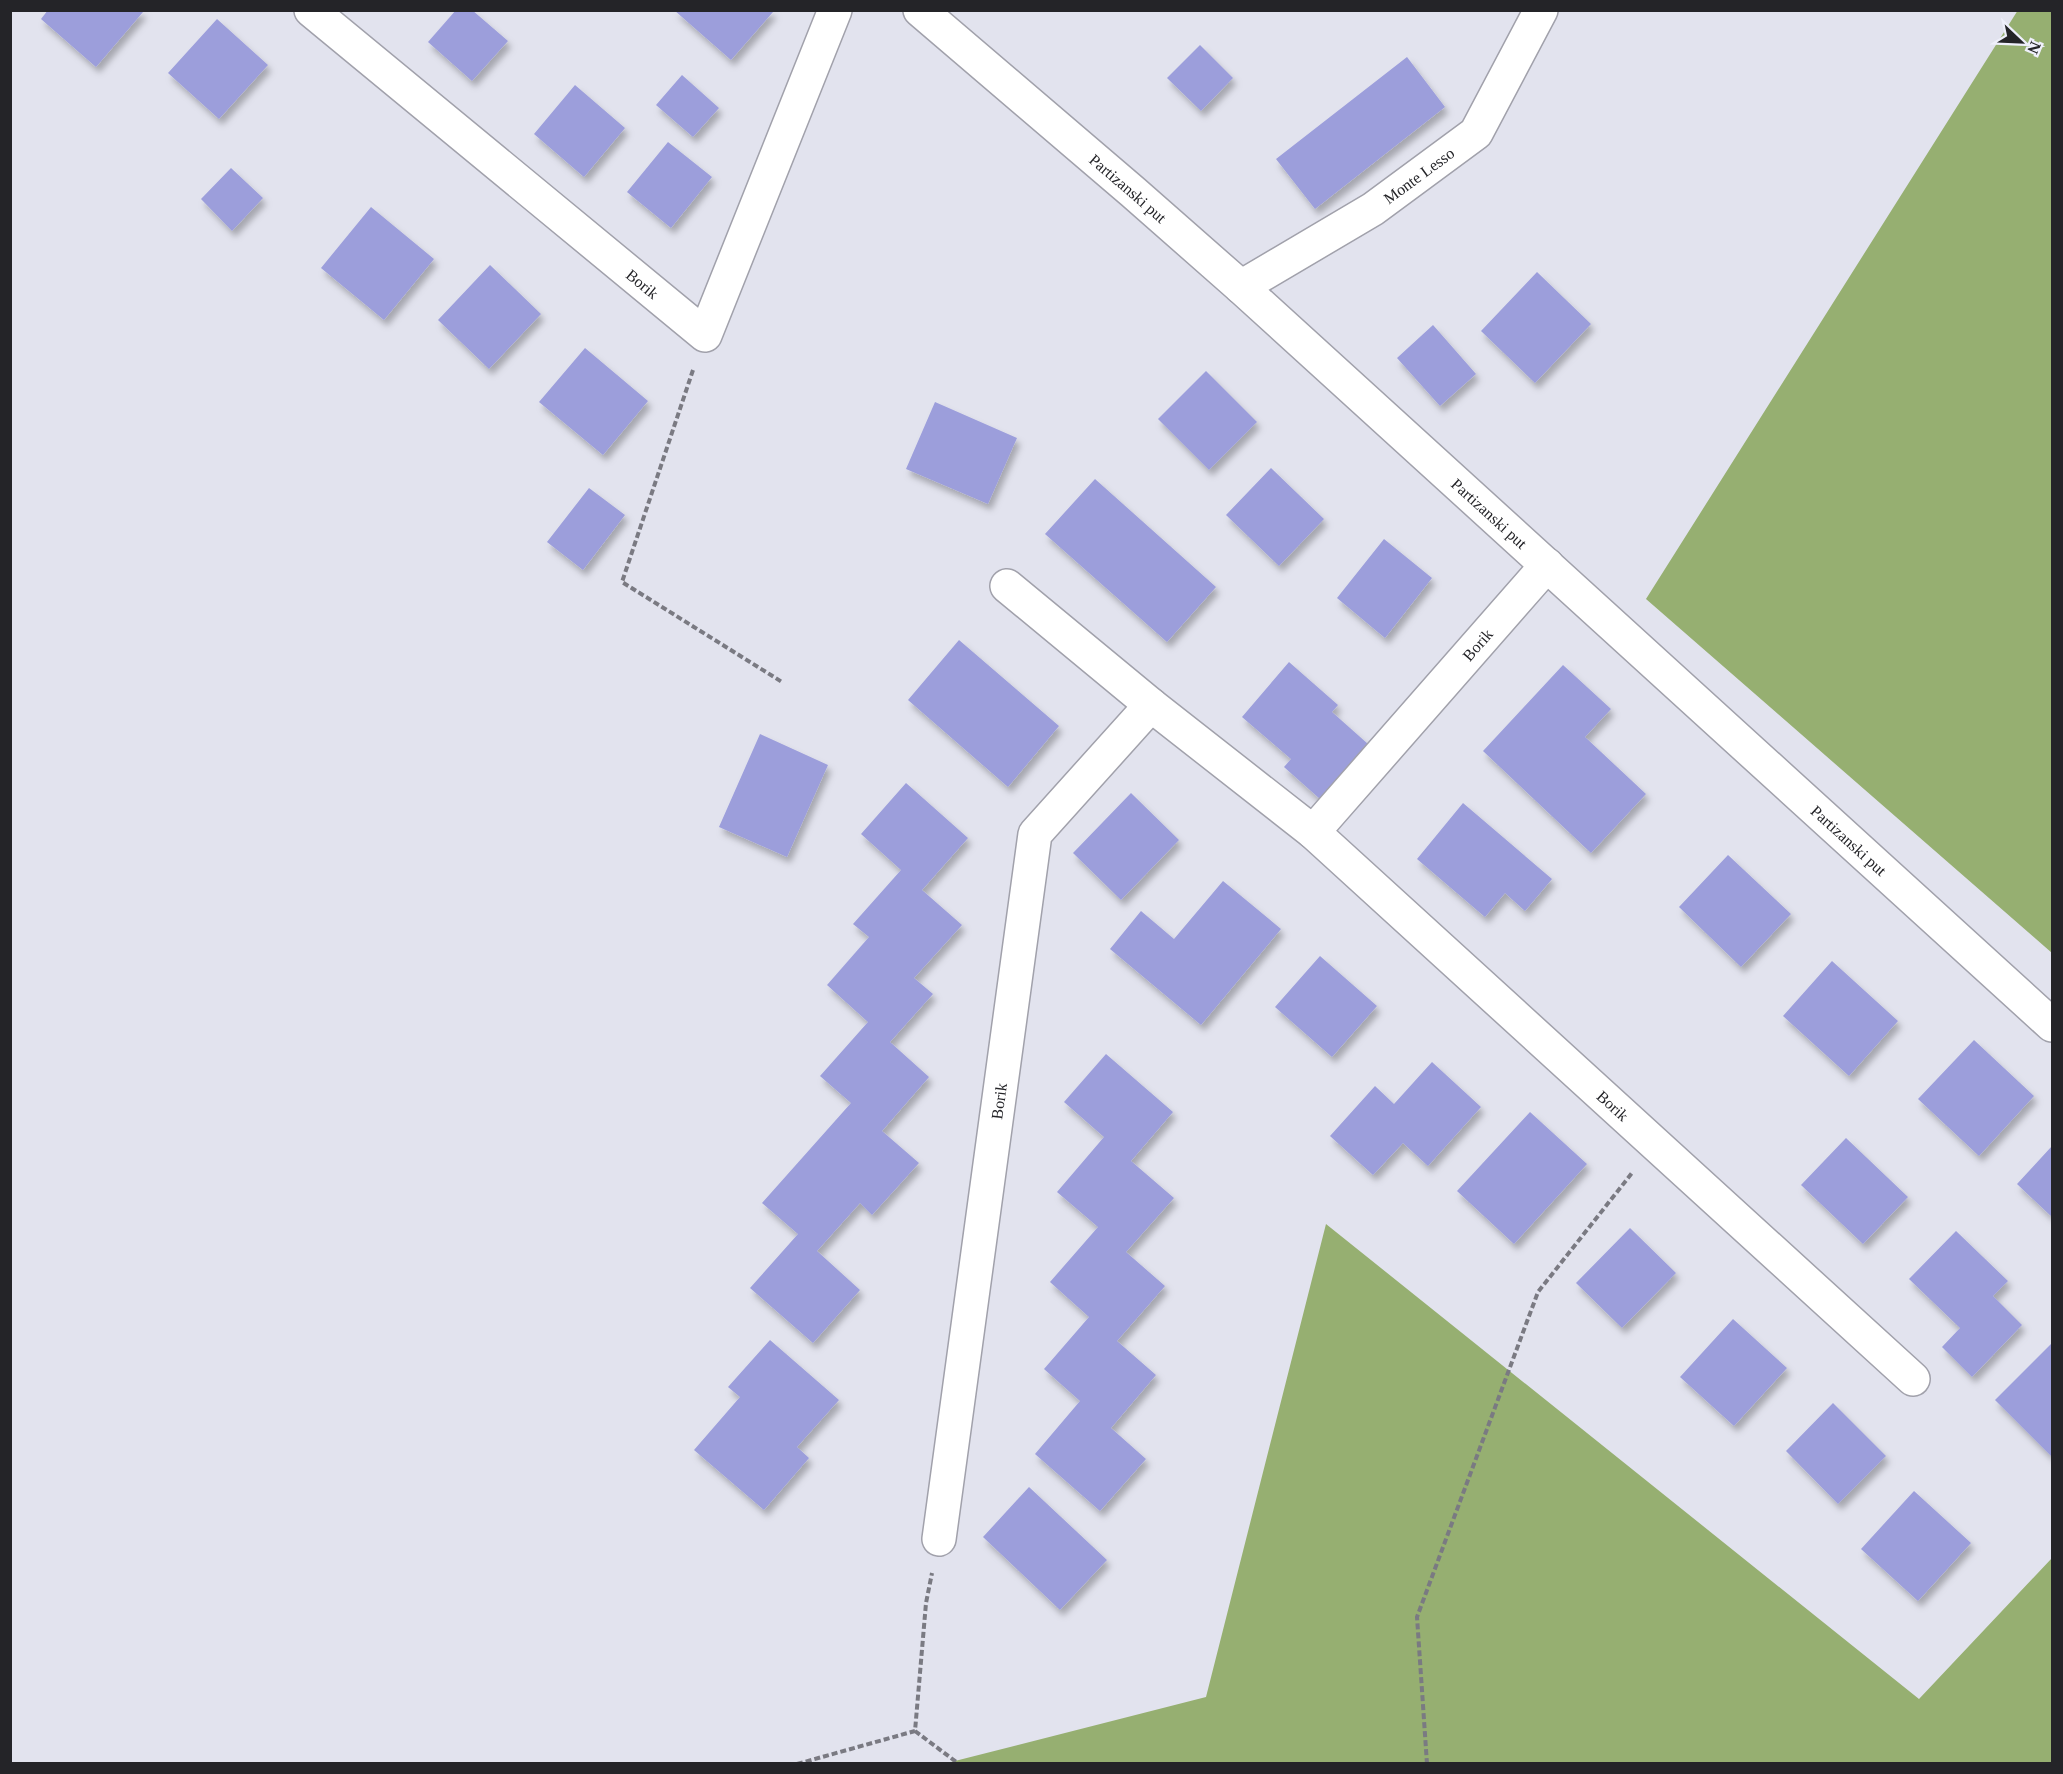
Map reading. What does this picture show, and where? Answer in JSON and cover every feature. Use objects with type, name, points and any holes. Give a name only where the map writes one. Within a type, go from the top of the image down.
[{"type":"street","name":"Borik","points":[[311,10],[705,335]]},
{"type":"street","points":[[705,335],[836,10]]},
{"type":"street","name":"Partizanski put","points":[[920,10],[1241,287],[2052,1025]]},
{"type":"street","name":"Monte Lesso","points":[[1241,287],[1372,209],[1476,133],[1541,10]]},
{"type":"street","name":"Borik","points":[[1313,832],[1546,565]]},
{"type":"street","name":"Borik","points":[[1007,586],[1151,705],[1313,832],[1913,1379]]},
{"type":"street","name":"Borik","points":[[939,1539],[1035,834],[1151,705]]},
{"type":"path","points":[[705,335],[622,582],[782,682]]},
{"type":"path","points":[[1427,1764],[1417,1617],[1425,1595],[1538,1292],[1654,1144]]},
{"type":"path","points":[[915,1731],[926,1603],[939,1539]]},
{"type":"path","points":[[797,1764],[915,1731]]},
{"type":"path","points":[[915,1731],[960,1764]]},
{"type":"green space","points":[[2018,10],[2052,11],[2052,953],[1646,599]]},
{"type":"green space","points":[[1326,1224],[1919,1699],[2052,1558],[2052,1763],[947,1763],[1206,1697]]},
{"type":"building","points":[[48,10],[141,10],[143,12],[96,67],[41,19]]},
{"type":"building","points":[[456,10],[472,10],[508,41],[472,81],[428,42]]},
{"type":"building","points":[[674,10],[771,10],[773,12],[731,60]]},
{"type":"building","points":[[217,19],[268,65],[219,119],[168,73]]},
{"type":"building","points":[[1200,45],[1233,78],[1201,111],[1167,78]]},
{"type":"building","points":[[1407,57],[1445,107],[1315,209],[1276,159]]},
{"type":"building","points":[[682,75],[719,108],[693,137],[656,105]]},
{"type":"building","points":[[575,85],[625,128],[584,177],[534,134]]},
{"type":"building","points":[[668,142],[712,177],[671,228],[627,192]]},
{"type":"building","points":[[231,168],[263,198],[232,231],[201,199]]},
{"type":"building","points":[[371,207],[434,259],[384,320],[321,268]]},
{"type":"building","points":[[490,265],[541,314],[489,369],[438,320]]},
{"type":"building","points":[[1537,272],[1591,324],[1535,383],[1481,331]]},
{"type":"building","points":[[1433,325],[1476,374],[1440,406],[1397,358]]},
{"type":"building","points":[[585,348],[648,401],[603,455],[539,402]]},
{"type":"building","points":[[1206,371],[1257,422],[1209,470],[1158,419]]},
{"type":"building","points":[[935,402],[1017,438],[988,504],[906,469]]},
{"type":"building","points":[[1271,468],[1324,519],[1279,566],[1226,515]]},
{"type":"building","points":[[1095,479],[1216,587],[1167,642],[1045,534]]},
{"type":"building","points":[[589,488],[625,515],[583,570],[547,542]]},
{"type":"building","points":[[1384,539],[1432,578],[1385,638],[1337,598]]},
{"type":"building","points":[[959,640],[1059,726],[1008,787],[908,700]]},
{"type":"building","points":[[1289,662],[1338,705],[1332,712],[1368,744],[1320,799],[1284,767],[1291,759],[1242,717]]},
{"type":"building","points":[[1563,665],[1611,709],[1585,737],[1646,794],[1591,853],[1483,751]]},
{"type":"building","points":[[760,734],[828,765],[787,857],[719,827]]},
{"type":"building","points":[[906,783],[968,838],[922,890],[962,925],[914,978],[933,994],[890,1042],[929,1077],[882,1131],[919,1163],[872,1215],[860,1203],[817,1251],[860,1290],[813,1343],[750,1288],[798,1234],[762,1203],[851,1103],[820,1076],[868,1022],[827,985],[869,937],[853,924],[901,870],[861,834]]},
{"type":"building","points":[[1131,793],[1179,840],[1121,900],[1073,853]]},
{"type":"building","points":[[1463,803],[1552,879],[1525,911],[1505,893],[1485,917],[1417,859]]},
{"type":"building","points":[[1728,855],[1791,914],[1741,967],[1679,907]]},
{"type":"building","points":[[1223,881],[1281,929],[1201,1025],[1110,949],[1141,911],[1174,939]]},
{"type":"building","points":[[1320,956],[1377,1006],[1332,1057],[1275,1007]]},
{"type":"building","points":[[1832,961],[1898,1021],[1849,1076],[1783,1016]]},
{"type":"building","points":[[1974,1040],[2034,1096],[1979,1156],[1918,1099]]},
{"type":"building","points":[[1106,1054],[1173,1112],[1131,1161],[1174,1198],[1126,1252],[1165,1286],[1117,1341],[1156,1375],[1111,1428],[1146,1459],[1100,1511],[1035,1454],[1080,1401],[1044,1369],[1089,1317],[1050,1282],[1098,1227],[1057,1192],[1104,1137],[1064,1102]]},
{"type":"building","points":[[1432,1062],[1481,1107],[1428,1166],[1403,1143],[1373,1175],[1330,1136],[1375,1086],[1394,1104]]},
{"type":"building","points":[[1530,1112],[1587,1164],[1514,1244],[1457,1191]]},
{"type":"building","points":[[1846,1138],[1908,1197],[1863,1244],[1801,1185]]},
{"type":"building","points":[[2052,1146],[2052,1217],[2017,1184]]},
{"type":"building","points":[[1630,1228],[1676,1273],[1622,1328],[1576,1283]]},
{"type":"building","points":[[1956,1231],[2008,1281],[1993,1296],[2022,1325],[1972,1377],[1942,1347],[1960,1328],[1909,1279]]},
{"type":"building","points":[[1733,1319],[1787,1368],[1734,1426],[1680,1377]]},
{"type":"building","points":[[770,1340],[839,1400],[797,1447],[809,1458],[764,1510],[694,1450],[740,1397],[728,1387]]},
{"type":"building","points":[[2052,1343],[2052,1457],[1995,1400]]},
{"type":"building","points":[[1833,1403],[1886,1456],[1838,1504],[1786,1451]]},
{"type":"building","points":[[1029,1487],[1107,1560],[1060,1610],[983,1537]]},
{"type":"building","points":[[1914,1491],[1971,1543],[1918,1601],[1861,1549]]}]
